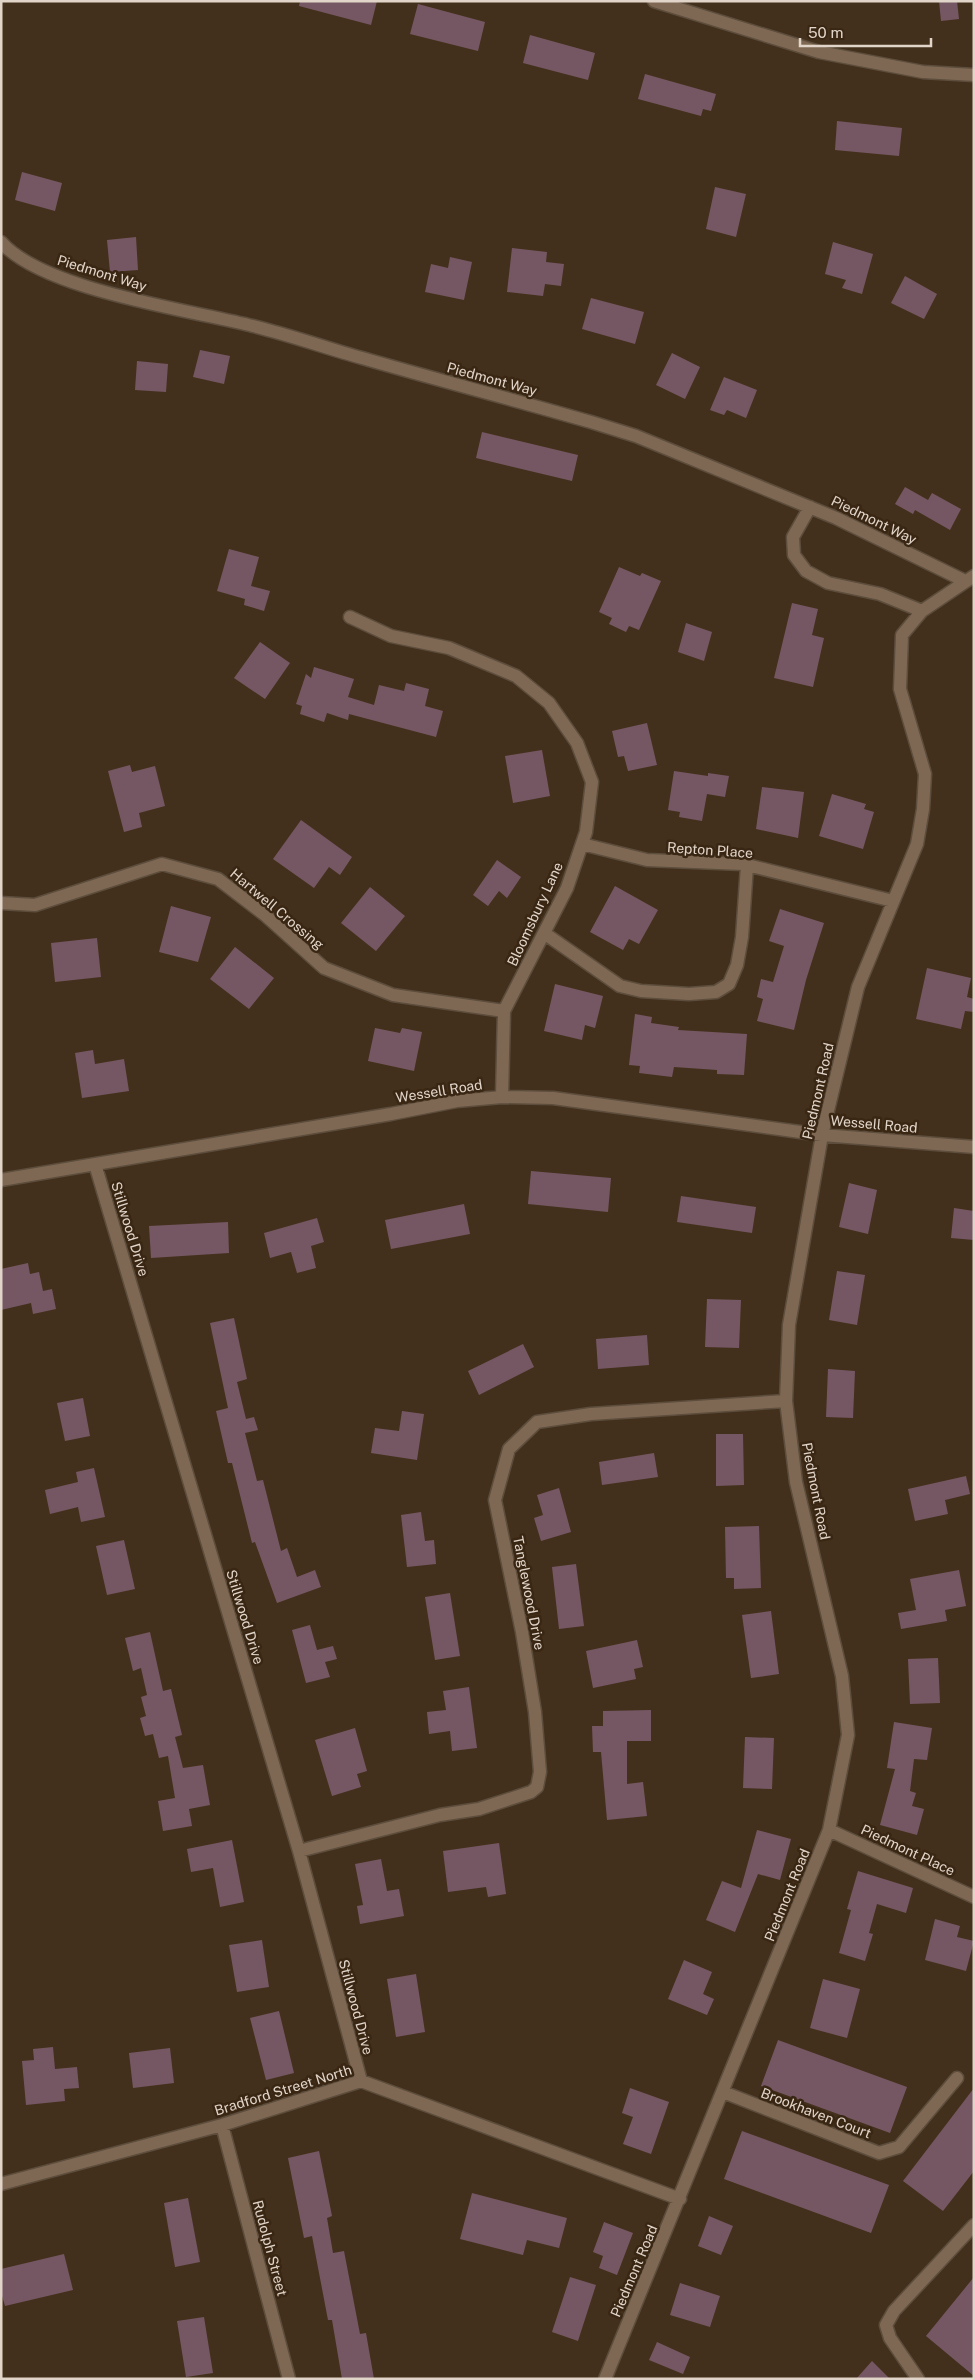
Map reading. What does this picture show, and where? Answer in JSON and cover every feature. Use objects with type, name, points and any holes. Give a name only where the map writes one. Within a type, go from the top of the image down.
[{"type":"street","points":[[654,1],[819,52],[924,72],[974,75]]},
{"type":"street","name":"Piedmont Way","points":[[1,242],[7,248],[42,270],[88,287],[148,303],[254,326],[636,436],[836,518],[969,578]]},
{"type":"street","points":[[810,507],[792,537],[794,555],[806,570],[828,583],[880,594],[922,611]]},
{"type":"street","name":"Piedmont Road","points":[[605,2379],[830,1830],[848,1735],[842,1676],[796,1482],[786,1401],[789,1325],[822,1135],[858,987],[917,844],[923,809],[925,774],[900,689],[902,636],[922,611],[969,578]]},
{"type":"street","name":"Bloomsbury Lane","points":[[350,617],[391,636],[449,648],[516,676],[549,703],[577,743],[592,782],[586,832],[568,888],[504,1011],[502,1097]]},
{"type":"street","name":"Repton Place","points":[[582,844],[647,860],[747,866],[894,901]]},
{"type":"street","name":"Hartwell Crossing","points":[[1,903],[34,905],[162,864],[218,879],[265,915],[324,968],[393,995],[504,1011]]},
{"type":"street","points":[[544,933],[620,986],[641,991],[690,994],[716,992],[729,984],[737,965],[742,937],[747,866]]},
{"type":"street","name":"Wessell Road","points":[[1,1180],[391,1114],[457,1101],[502,1097],[553,1098],[822,1135],[974,1147]]},
{"type":"street","name":"Stillwood Drive","points":[[95,1164],[299,1851],[361,2081]]},
{"type":"street","name":"Tanglewood Drive","points":[[299,1851],[440,1815],[479,1809],[530,1792],[537,1787],[540,1772],[535,1712],[522,1632],[495,1500],[508,1448],[537,1422],[591,1414],[786,1401]]},
{"type":"street","name":"Piedmont Place","points":[[830,1830],[974,1897]]},
{"type":"street","name":"Brookhaven Court","points":[[722,2092],[879,2153],[899,2147],[957,2078]]},
{"type":"street","name":"Bradford Street North","points":[[1,2184],[222,2125],[361,2081],[680,2199]]},
{"type":"street","name":"Rudolph Street","points":[[222,2125],[289,2379]]},
{"type":"street","points":[[918,2379],[890,2338],[886,2325],[894,2311],[974,2225]]},
{"type":"building","points":[[300,1],[377,1],[371,25],[299,6]]},
{"type":"building","points":[[939,1],[957,1],[959,19],[941,21]]},
{"type":"building","points":[[418,4],[485,22],[478,51],[410,34]]},
{"type":"building","points":[[530,35],[595,53],[588,80],[523,63]]},
{"type":"building","points":[[645,74],[716,94],[711,111],[703,109],[701,116],[638,99]]},
{"type":"building","points":[[837,121],[902,128],[899,156],[835,150]]},
{"type":"building","points":[[22,172],[62,183],[55,211],[15,200]]},
{"type":"building","points":[[715,187],[746,194],[736,237],[706,229]]},
{"type":"building","points":[[136,237],[138,270],[110,272],[107,240]]},
{"type":"building","points":[[833,242],[873,254],[862,294],[842,288],[846,280],[825,274]]},
{"type":"building","points":[[512,248],[547,252],[546,262],[564,264],[561,286],[545,284],[543,296],[507,292]]},
{"type":"building","points":[[450,257],[472,262],[464,300],[425,292],[431,264],[448,268]]},
{"type":"building","points":[[905,276],[937,294],[924,319],[891,303]]},
{"type":"building","points":[[591,298],[644,312],[635,344],[582,329]]},
{"type":"building","points":[[200,350],[230,356],[224,384],[193,377]]},
{"type":"building","points":[[672,353],[700,367],[685,399],[656,385]]},
{"type":"building","points":[[137,361],[168,364],[166,392],[135,390]]},
{"type":"building","points":[[724,377],[757,390],[746,418],[727,410],[724,415],[710,410]]},
{"type":"building","points":[[482,432],[578,455],[572,481],[476,458]]},
{"type":"building","points":[[905,487],[928,500],[932,493],[961,509],[950,530],[915,510],[913,514],[895,504]]},
{"type":"building","points":[[229,549],[259,557],[251,586],[270,591],[264,611],[244,605],[245,599],[217,591]]},
{"type":"building","points":[[619,567],[640,576],[642,573],[661,581],[639,630],[629,626],[626,632],[609,624],[612,618],[599,612]]},
{"type":"building","points":[[792,603],[818,609],[812,635],[824,638],[813,687],[774,678]]},
{"type":"building","points":[[686,623],[712,632],[704,661],[678,652]]},
{"type":"building","points":[[260,642],[290,663],[265,699],[234,678]]},
{"type":"building","points":[[314,667],[354,679],[348,697],[374,705],[379,685],[404,691],[406,683],[429,689],[425,706],[443,711],[436,737],[349,714],[348,720],[327,713],[324,722],[300,714],[302,706],[296,704],[306,674],[311,678]]},
{"type":"building","points":[[647,723],[657,765],[628,771],[624,756],[618,757],[612,731]]},
{"type":"building","points":[[542,750],[550,796],[513,803],[505,756]]},
{"type":"building","points":[[130,765],[132,772],[155,766],[165,806],[139,813],[142,827],[124,832],[108,771]]},
{"type":"building","points":[[674,771],[708,776],[708,773],[729,776],[725,797],[707,794],[702,821],[679,817],[680,812],[668,810]]},
{"type":"building","points":[[762,787],[804,792],[798,838],[756,829]]},
{"type":"building","points":[[832,794],[866,804],[864,809],[874,812],[863,849],[819,836]]},
{"type":"building","points":[[301,820],[352,857],[340,875],[329,867],[314,888],[273,859]]},
{"type":"building","points":[[497,860],[521,877],[507,898],[499,891],[488,906],[473,895]]},
{"type":"building","points":[[615,886],[658,910],[639,944],[629,939],[623,950],[590,932]]},
{"type":"building","points":[[370,887],[405,916],[376,951],[341,923]]},
{"type":"building","points":[[171,906],[211,917],[198,962],[159,952]]},
{"type":"building","points":[[780,909],[824,923],[806,980],[794,1030],[757,1021],[763,999],[757,997],[761,979],[773,982],[784,946],[769,941]]},
{"type":"building","points":[[97,938],[101,977],[55,982],[51,943]]},
{"type":"building","points":[[235,947],[274,978],[249,1009],[210,979]]},
{"type":"building","points":[[927,968],[971,978],[967,997],[974,999],[974,1012],[965,1011],[961,1029],[916,1019]]},
{"type":"building","points":[[555,984],[603,996],[595,1028],[585,1025],[582,1040],[544,1031]]},
{"type":"building","points":[[635,1014],[652,1017],[651,1023],[679,1027],[678,1030],[747,1034],[744,1075],[717,1074],[717,1070],[674,1067],[672,1077],[639,1073],[640,1066],[629,1065]]},
{"type":"building","points":[[375,1028],[400,1033],[402,1028],[422,1032],[414,1071],[368,1061]]},
{"type":"building","points":[[93,1050],[95,1064],[124,1059],[129,1091],[82,1098],[75,1053]]},
{"type":"building","points":[[531,1171],[611,1178],[608,1212],[528,1204]]},
{"type":"building","points":[[849,1183],[877,1190],[868,1234],[839,1227]]},
{"type":"building","points":[[681,1196],[756,1207],[752,1233],[677,1222]]},
{"type":"building","points":[[464,1204],[470,1234],[391,1249],[385,1220]]},
{"type":"building","points":[[954,1208],[974,1211],[974,1240],[951,1238]]},
{"type":"building","points":[[317,1218],[324,1242],[311,1246],[316,1268],[297,1273],[291,1252],[270,1258],[264,1233]]},
{"type":"building","points":[[228,1222],[229,1253],[151,1258],[149,1226]]},
{"type":"building","points":[[28,1263],[30,1274],[39,1272],[43,1291],[52,1289],[56,1309],[33,1314],[31,1303],[1,1310],[1,1269]]},
{"type":"building","points":[[837,1271],[865,1275],[857,1325],[829,1320]]},
{"type":"building","points":[[707,1299],[741,1300],[739,1348],[705,1347]]},
{"type":"building","points":[[234,1318],[247,1379],[237,1382],[246,1419],[254,1417],[258,1430],[245,1433],[257,1481],[263,1480],[281,1551],[287,1548],[297,1577],[315,1570],[321,1587],[277,1603],[255,1542],[252,1543],[232,1463],[228,1463],[216,1411],[228,1408],[210,1323]]},
{"type":"building","points":[[647,1335],[649,1365],[598,1369],[596,1339]]},
{"type":"building","points":[[523,1344],[534,1367],[479,1395],[468,1371]]},
{"type":"building","points":[[828,1369],[855,1371],[853,1418],[826,1417]]},
{"type":"building","points":[[83,1398],[90,1436],[65,1441],[57,1403]]},
{"type":"building","points":[[402,1411],[424,1414],[417,1460],[371,1453],[375,1428],[399,1431]]},
{"type":"building","points":[[716,1434],[743,1434],[744,1485],[716,1486]]},
{"type":"building","points":[[654,1453],[658,1477],[602,1485],[599,1462]]},
{"type":"building","points":[[94,1468],[105,1517],[81,1522],[78,1507],[50,1514],[45,1490],[78,1482],[76,1472]]},
{"type":"building","points":[[966,1476],[970,1494],[945,1500],[948,1514],[915,1521],[908,1489]]},
{"type":"building","points":[[559,1488],[571,1532],[541,1541],[534,1518],[543,1515],[537,1495]]},
{"type":"building","points":[[421,1512],[425,1541],[434,1540],[436,1564],[407,1567],[401,1515]]},
{"type":"building","points":[[759,1526],[761,1588],[734,1589],[734,1578],[726,1578],[725,1527]]},
{"type":"building","points":[[124,1540],[135,1589],[107,1595],[96,1546]]},
{"type":"building","points":[[576,1564],[584,1626],[559,1629],[552,1567]]},
{"type":"building","points":[[959,1570],[966,1606],[945,1610],[947,1621],[901,1629],[898,1613],[916,1610],[910,1579]]},
{"type":"building","points":[[450,1593],[460,1656],[435,1660],[425,1597]]},
{"type":"building","points":[[771,1611],[779,1674],[751,1678],[742,1615]]},
{"type":"building","points":[[310,1625],[317,1650],[333,1646],[337,1659],[325,1662],[330,1677],[306,1683],[292,1630]]},
{"type":"building","points":[[150,1632],[163,1691],[171,1689],[182,1735],[175,1737],[183,1768],[203,1765],[210,1805],[189,1809],[192,1826],[163,1831],[158,1801],[175,1798],[168,1756],[159,1758],[153,1734],[145,1736],[140,1718],[146,1716],[141,1697],[147,1695],[141,1668],[133,1671],[125,1638]]},
{"type":"building","points":[[637,1640],[643,1667],[634,1669],[636,1679],[593,1688],[586,1651]]},
{"type":"building","points":[[938,1658],[940,1703],[910,1704],[908,1659]]},
{"type":"building","points":[[469,1687],[477,1748],[452,1751],[450,1731],[429,1734],[427,1712],[446,1710],[443,1691]]},
{"type":"building","points":[[651,1710],[651,1741],[627,1741],[627,1784],[643,1782],[647,1816],[607,1820],[601,1752],[593,1752],[592,1726],[603,1726],[603,1711]]},
{"type":"building","points":[[894,1722],[932,1728],[927,1760],[914,1759],[910,1791],[916,1793],[912,1806],[924,1809],[917,1835],[880,1825],[895,1769],[887,1768]]},
{"type":"building","points":[[355,1728],[367,1771],[357,1774],[361,1787],[332,1796],[315,1740]]},
{"type":"building","points":[[745,1737],[774,1738],[772,1789],[743,1788]]},
{"type":"building","points":[[757,1830],[791,1839],[780,1880],[758,1874],[735,1932],[706,1920],[722,1881],[741,1888]]},
{"type":"building","points":[[232,1840],[244,1902],[220,1907],[213,1868],[191,1872],[187,1849]]},
{"type":"building","points":[[499,1843],[506,1894],[488,1897],[486,1887],[448,1892],[443,1851]]},
{"type":"building","points":[[381,1859],[387,1891],[399,1889],[404,1916],[360,1924],[357,1906],[363,1905],[355,1864]]},
{"type":"building","points":[[858,1871],[913,1888],[906,1913],[877,1904],[869,1933],[873,1934],[865,1961],[839,1953],[851,1910],[847,1909]]},
{"type":"building","points":[[935,1919],[960,1926],[957,1937],[974,1941],[966,1971],[925,1960]]},
{"type":"building","points":[[262,1940],[269,1987],[237,1992],[229,1945]]},
{"type":"building","points":[[684,1960],[712,1972],[703,1994],[714,1999],[707,2015],[668,1999]]},
{"type":"building","points":[[416,1974],[425,2032],[396,2037],[387,1979]]},
{"type":"building","points":[[823,1979],[860,1989],[847,2038],[810,2028]]},
{"type":"building","points":[[279,2011],[294,2073],[266,2080],[250,2018]]},
{"type":"building","points":[[778,2040],[907,2087],[890,2133],[761,2086]]},
{"type":"building","points":[[53,2047],[55,2069],[77,2067],[79,2088],[64,2089],[65,2101],[26,2105],[22,2061],[34,2060],[33,2049]]},
{"type":"building","points":[[170,2048],[174,2083],[133,2088],[129,2053]]},
{"type":"building","points":[[630,2088],[669,2102],[651,2154],[623,2144],[633,2117],[622,2113]]},
{"type":"building","points":[[974,2088],[974,2171],[943,2211],[903,2181]]},
{"type":"building","points":[[742,2131],[889,2185],[871,2233],[724,2179]]},
{"type":"building","points":[[319,2151],[332,2216],[327,2218],[333,2253],[344,2251],[360,2334],[366,2333],[374,2379],[342,2379],[332,2320],[328,2320],[312,2236],[304,2238],[288,2158]]},
{"type":"building","points":[[472,2193],[567,2218],[559,2248],[527,2240],[523,2255],[460,2239]]},
{"type":"building","points":[[188,2198],[200,2262],[175,2267],[164,2203]]},
{"type":"building","points":[[709,2216],[733,2226],[721,2255],[698,2246]]},
{"type":"building","points":[[604,2222],[633,2233],[617,2275],[599,2268],[603,2256],[593,2252]]},
{"type":"building","points":[[64,2254],[73,2290],[5,2306],[1,2292],[1,2269]]},
{"type":"building","points":[[570,2277],[596,2285],[578,2341],[552,2332]]},
{"type":"building","points":[[974,2277],[974,2376],[926,2336]]},
{"type":"building","points":[[680,2283],[720,2296],[710,2327],[670,2315]]},
{"type":"building","points":[[204,2317],[213,2373],[186,2377],[177,2321]]},
{"type":"building","points":[[657,2342],[690,2357],[683,2374],[649,2360]]},
{"type":"building","points":[[872,2361],[890,2379],[856,2379]]}]
